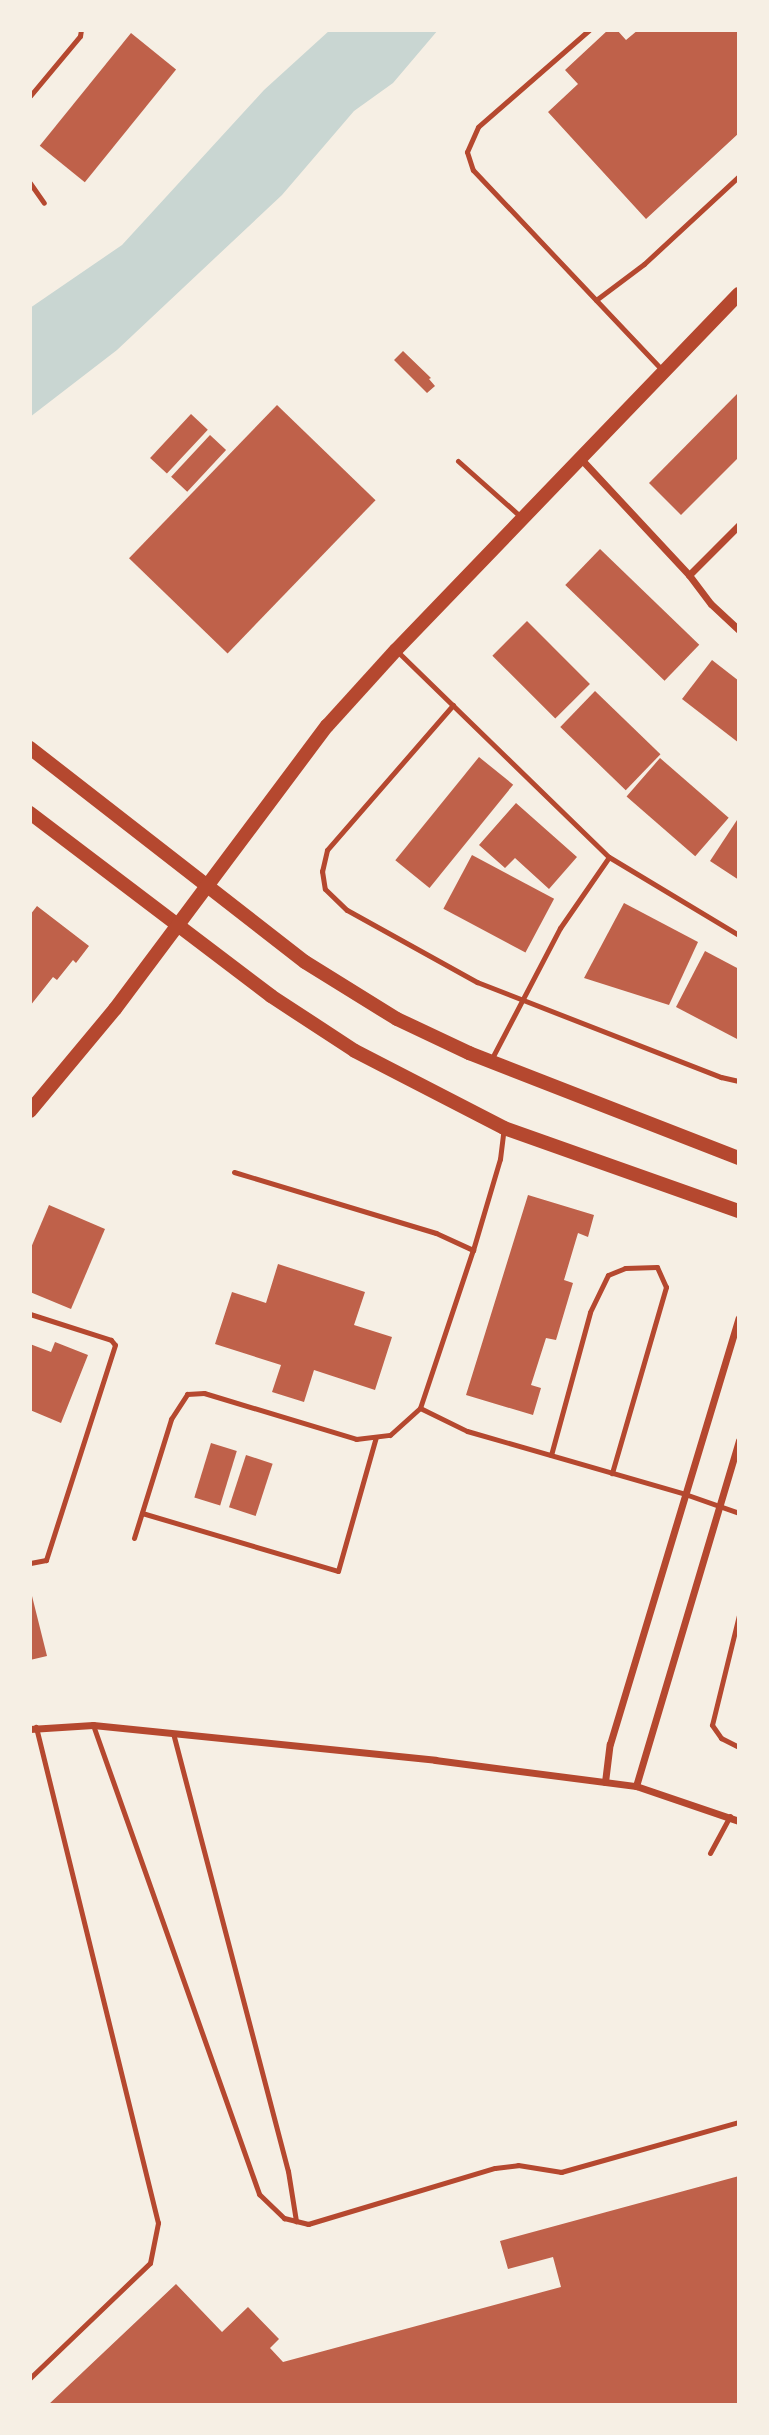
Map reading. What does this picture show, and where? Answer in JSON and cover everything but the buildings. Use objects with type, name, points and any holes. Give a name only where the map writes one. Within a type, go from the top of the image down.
[{"type":"main road","points":[[30,1111],[115,1009],[298,762],[396,650],[739,293]]},
{"type":"main road","points":[[30,748],[295,954],[348,990],[397,1018],[491,1061],[739,1158]]},
{"type":"main road","points":[[30,813],[177,927],[307,1022],[355,1051],[504,1128],[739,1211]]},
{"type":"street","points":[[580,458],[689,575],[711,604],[739,630]]},
{"type":"street","points":[[689,575],[739,524]]},
{"type":"street","points":[[605,1782],[610,1744],[739,1318]]},
{"type":"street","points":[[636,1786],[739,1440]]},
{"type":"street","points":[[33,1728],[93,1725],[435,1760],[636,1786],[739,1821]]},
{"type":"lane","points":[[30,96],[80,36],[81,30]]},
{"type":"lane","points":[[589,30],[478,127],[467,152],[473,170],[663,372]]},
{"type":"lane","points":[[596,300],[644,264],[739,176]]},
{"type":"lane","points":[[30,183],[44,202]]},
{"type":"lane","points":[[457,461],[523,518]]},
{"type":"lane","points":[[396,650],[609,857],[739,935]]},
{"type":"lane","points":[[453,705],[327,850],[322,871],[325,888],[347,910],[477,982],[739,1082]]},
{"type":"lane","points":[[491,1061],[560,928],[609,857]]},
{"type":"lane","points":[[134,1538],[171,1419],[187,1394],[204,1393],[356,1439],[390,1435],[420,1408],[473,1251],[500,1159],[504,1128]]},
{"type":"lane","points":[[234,1172],[436,1233],[473,1251]]},
{"type":"lane","points":[[551,1455],[590,1312],[608,1275],[625,1268],[657,1267],[666,1287],[612,1473]]},
{"type":"lane","points":[[30,1314],[111,1339],[115,1345],[46,1560],[30,1563]]},
{"type":"lane","points":[[420,1408],[467,1430],[685,1494],[739,1513]]},
{"type":"lane","points":[[142,1513],[338,1572],[376,1437]]},
{"type":"lane","points":[[739,1615],[712,1725],[721,1738],[739,1747]]},
{"type":"lane","points":[[93,1725],[259,2194],[284,2218],[308,2224],[495,2168],[518,2165],[561,2172],[739,2122]]},
{"type":"lane","points":[[30,2378],[150,2263],[158,2223],[33,1728]]},
{"type":"lane","points":[[173,1733],[288,2171],[296,2221]]},
{"type":"lane","points":[[710,1853],[730,1816]]},
{"type":"shaded area","points":[[330,30],[438,30],[393,83],[354,111],[282,195],[117,350],[30,417],[30,308],[122,245],[264,90]]}]
